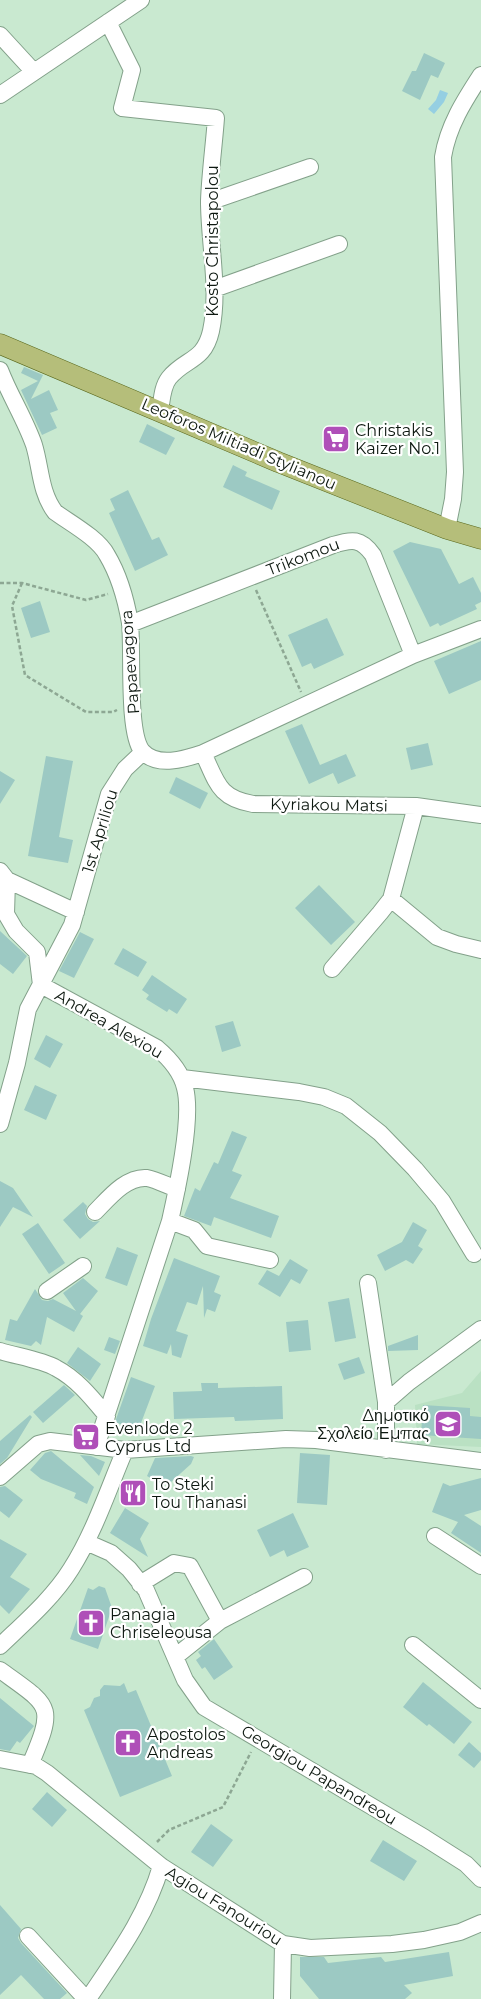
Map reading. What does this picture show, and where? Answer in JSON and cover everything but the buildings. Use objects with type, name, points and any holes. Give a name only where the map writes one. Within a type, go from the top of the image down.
[{"type":"main road","name":"Leoforos Miltiadi Stylianou","points":[[0,344],[278,462],[447,529],[481,539]]},
{"type":"street","points":[[0,95],[141,0]]},
{"type":"street","name":"Kosto Christapolou","points":[[108,22],[132,70],[122,108],[216,118],[210,202],[214,289],[211,330],[202,352],[192,361],[176,370],[168,379],[164,387],[160,411]]},
{"type":"street","points":[[0,35],[34,72]]},
{"type":"street","points":[[447,529],[453,499],[455,472],[444,157],[446,140],[452,125],[481,75]]},
{"type":"street","points":[[210,202],[310,167]]},
{"type":"street","points":[[214,289],[339,244]]},
{"type":"street","name":"Papaevagora","points":[[0,370],[34,445],[44,492],[49,504],[55,512],[102,548],[111,563],[121,590],[130,624],[135,729],[143,752]]},
{"type":"street","name":"Trikomou","points":[[130,624],[347,540],[356,541],[366,546],[373,554],[413,655]]},
{"type":"street","points":[[143,752],[159,760],[171,761],[203,754],[413,655],[481,628]]},
{"type":"street","name":"1st Apriliou","points":[[0,1124],[14,1076],[28,1008],[64,943],[76,912],[109,794],[125,769],[143,752]]},
{"type":"street","name":"Kyriakou Matsi","points":[[203,754],[220,788],[229,797],[240,802],[253,804],[416,806],[481,815]]},
{"type":"street","points":[[332,969],[391,899],[416,806]]},
{"type":"street","points":[[4,876],[76,912]]},
{"type":"street","name":"Andrea Alexiou","points":[[4,876],[6,914],[16,931],[37,952],[41,985],[157,1048],[170,1059],[182,1078],[187,1098],[186,1122],[177,1189],[170,1222],[96,1447]]},
{"type":"street","points":[[391,899],[438,937],[481,950]]},
{"type":"street","points":[[182,1078],[298,1092],[324,1097],[346,1106],[380,1134],[415,1169],[442,1201],[474,1254]]},
{"type":"street","points":[[95,1212],[118,1189],[138,1178],[148,1178],[177,1189]]},
{"type":"street","points":[[170,1222],[194,1230],[207,1246],[270,1260]]},
{"type":"street","points":[[47,1291],[83,1266]]},
{"type":"street","points":[[368,1283],[386,1402],[386,1450]]},
{"type":"street","points":[[386,1402],[421,1372],[481,1329]]},
{"type":"street","points":[[0,1350],[54,1367],[70,1376],[107,1416]]},
{"type":"street","points":[[0,1477],[34,1447],[50,1441],[125,1450],[286,1440],[343,1442],[386,1450],[481,1461]]},
{"type":"street","points":[[0,1646],[28,1619],[70,1571],[86,1542],[125,1450]]},
{"type":"street","points":[[435,1536],[481,1566]]},
{"type":"street","name":"Georgiou Papandreou","points":[[86,1542],[111,1552],[129,1569],[146,1590],[184,1680],[204,1707],[425,1838],[466,1864],[481,1879]]},
{"type":"street","points":[[140,1584],[174,1563],[190,1566],[220,1620]]},
{"type":"street","points":[[175,1657],[220,1620],[304,1577]]},
{"type":"street","points":[[413,1645],[481,1700]]},
{"type":"street","points":[[0,1670],[39,1698],[44,1708],[46,1719],[45,1731],[30,1765]]},
{"type":"street","name":"Agiou Fanouriou","points":[[0,1758],[36,1766],[47,1773],[161,1866],[283,1944],[310,1948],[392,1944],[451,1934],[481,1923]]},
{"type":"street","points":[[28,1936],[87,1999],[131,1933],[155,1886],[161,1866]]},
{"type":"street","points":[[282,1999],[283,1944]]},
{"type":"path","points":[[250,577],[307,705]]},
{"type":"path","points":[[0,583],[22,583],[86,600],[121,590]]},
{"type":"path","points":[[22,583],[12,606],[25,675],[86,712],[113,712],[133,700]]},
{"type":"path","points":[[145,1854],[169,1830],[223,1807],[258,1739]]},
{"type":"shaded area","name":"Δημοτικό Σχολείο Έμπας","points":[[481,1371],[481,1447],[417,1444],[415,1405],[462,1393]]},
{"type":"water","points":[[440,90],[448,93],[444,102],[434,114],[428,109],[436,100]]},
{"type":"place","name":"Christakis Kaizer No.1","points":[[336,439]]},
{"type":"place","name":"Δημοτικό Σχολείο Έμπας","points":[[448,1424]]},
{"type":"place","name":"Evenlode 2 Cyprus Ltd","points":[[86,1437]]},
{"type":"place","name":"To Steki Tou Thanasi","points":[[133,1493]]},
{"type":"place","name":"Panagia Chriseleousa","points":[[91,1623]]},
{"type":"place","name":"Apostolos Andreas","points":[[128,1743]]}]
